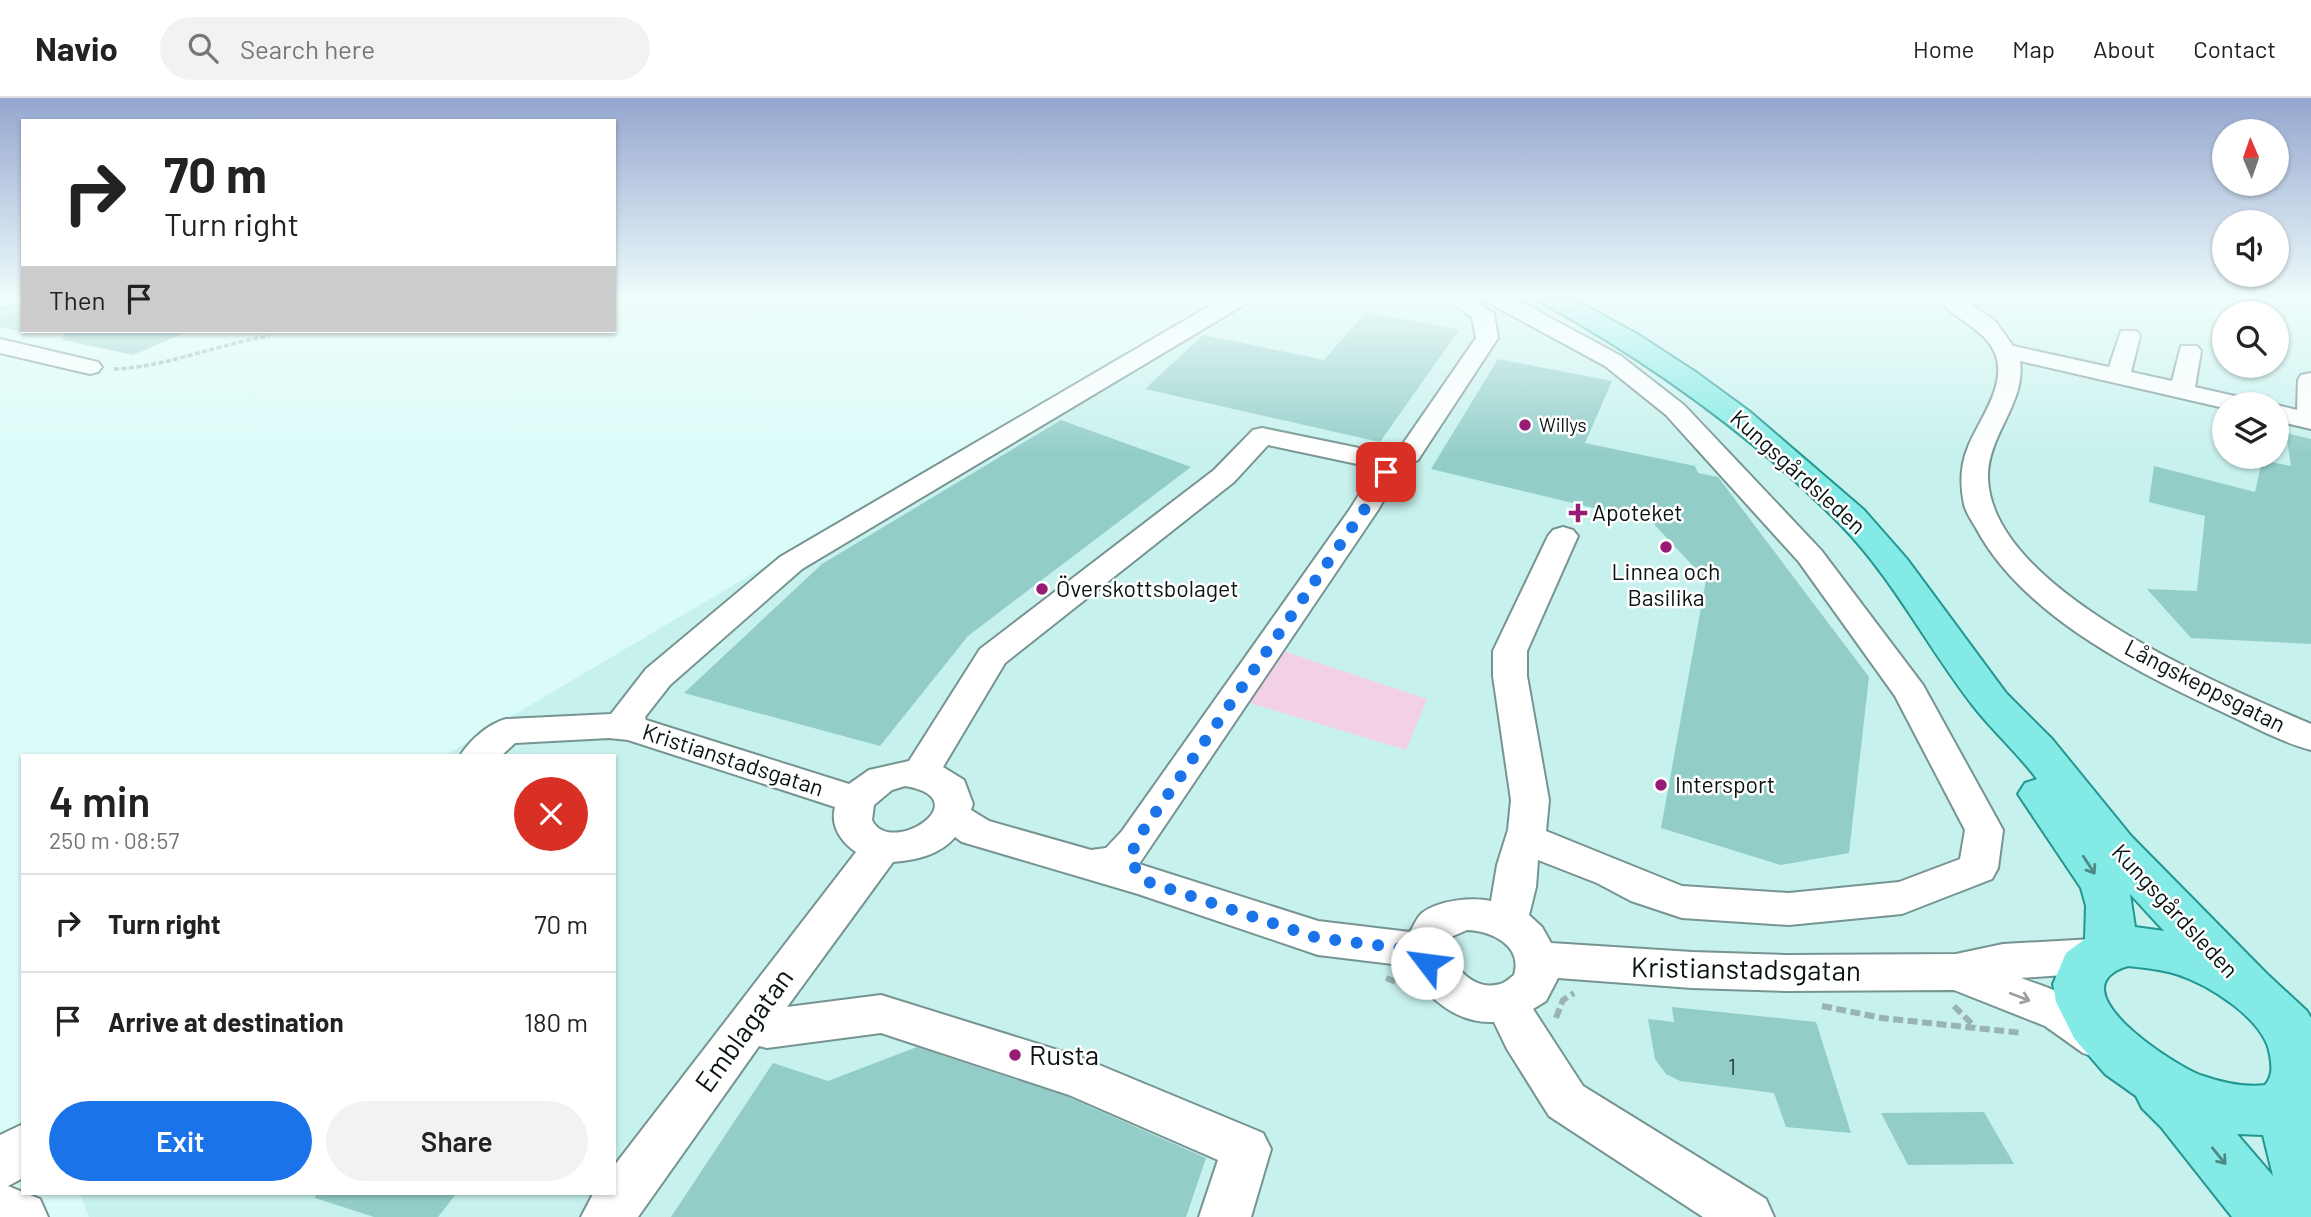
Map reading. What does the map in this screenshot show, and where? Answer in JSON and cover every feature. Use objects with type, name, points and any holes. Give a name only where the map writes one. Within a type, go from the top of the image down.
[{"type":"main road","name":"Kungsgårdsleden","points":[[1643,350],[1739,417],[1852,517],[1895,566],[1992,702],[2037,750],[2115,848],[2277,1006],[2304,1052],[2308,1074],[2288,1134],[2297,1167],[2311,1197]]},
{"type":"main road","name":"Kungsgårdsleden","points":[[1992,702],[2013,755],[2070,836],[2108,898],[2112,919],[2101,952]]},
{"type":"main road","name":"Kungsgårdsleden","points":[[2269,1217],[2181,1109],[2094,1026],[2082,1005],[2078,985],[2082,968],[2101,952],[2128,946],[2151,947],[2176,952],[2227,975],[2277,1006]]},
{"type":"main road","name":"Kungsgårdsleden","points":[[2127,1059],[2172,1089],[2206,1103],[2250,1110],[2270,1110],[2302,1095]]},
{"type":"street","points":[[17,350],[90,368]]},
{"type":"street","points":[[480,754],[506,731],[620,727],[658,677],[791,563],[1151,350]]},
{"type":"street","points":[[1087,866],[1118,861],[1136,841],[1364,510],[1392,463],[1409,454],[1480,350]]},
{"type":"street","points":[[1525,839],[1611,872],[1645,890],[1682,902],[1788,909],[1902,898],[1978,868],[1984,830],[1911,693],[1810,556],[1675,410],[1613,361],[1593,350]]},
{"type":"street","points":[[2118,377],[2125,350]]},
{"type":"street","points":[[2006,351],[2212,398]]},
{"type":"street","name":"Långskeppsgatan","points":[[2006,351],[2012,369],[2011,386],[1975,460],[1973,475],[1979,508],[2002,546],[2027,574],[2070,610],[2139,656],[2225,701],[2311,738]]},
{"type":"street","points":[[2182,391],[2189,352]]},
{"type":"street","points":[[2289,416],[2311,421],[2310,380]]},
{"type":"street","points":[[920,774],[992,656],[1224,476],[1262,436],[1392,463]]},
{"type":"street","points":[[1506,922],[1516,887],[1517,865],[1525,839],[1530,800],[1510,676],[1510,651],[1563,536]]},
{"type":"street","name":"Kristianstadsgatan","points":[[620,727],[856,800]]},
{"type":"street","points":[[905,773],[920,774],[934,777],[953,793],[953,816],[945,827],[933,837],[900,847],[869,841],[858,833],[852,822],[852,811],[856,800],[865,789],[883,779],[905,773]]},
{"type":"street","points":[[953,816],[976,832],[1145,881],[1318,938],[1425,951]]},
{"type":"street","points":[[1136,841],[1130,861],[1145,881]]},
{"type":"street","name":"Emblagatan","points":[[607,1217],[841,899],[884,846]]},
{"type":"street","points":[[1478,914],[1506,922],[1528,940],[1537,959],[1538,969],[1532,986],[1525,993],[1507,1002],[1487,1003],[1456,994],[1434,975],[1425,951],[1432,930],[1451,916],[1478,914]]},
{"type":"street","name":"Kristianstadsgatan","points":[[1952,986],[2003,962],[2101,952]]},
{"type":"street","name":"Kristianstadsgatan","points":[[1537,959],[1785,973],[1952,986],[2062,1013],[2127,1059]]},
{"type":"street","points":[[1507,1002],[1523,1035],[1566,1101],[1748,1217]]},
{"type":"street","points":[[767,1029],[881,1014],[1080,1078],[1246,1149],[1225,1217]]},
{"type":"street","points":[[0,1166],[21,1149]]},
{"type":"street","points":[[0,1208],[22,1217]]},
{"type":"path","points":[[90,368],[145,367],[202,350]]},
{"type":"path","points":[[1952,986],[1976,1027]]},
{"type":"path","points":[[1556,1026],[1556,1013],[1563,1000],[1577,991]]},
{"type":"path","points":[[1809,1005],[1835,1007],[1882,1018],[2032,1034]]},
{"type":"shaded area","points":[[1136,350],[2212,350],[2212,378],[2289,378],[2289,350],[2311,350],[2311,1217],[89,1217],[80,1195],[616,1195],[616,754],[447,754],[1030,410]]},
{"type":"shaded area","points":[[1283,651],[1427,699],[1406,750],[1250,703]]},
{"type":"building","points":[[111,350],[144,350],[133,355]]},
{"type":"building","points":[[1187,350],[1277,350],[1324,360],[1333,350],[1445,350],[1380,442],[1145,389]]},
{"type":"building","points":[[1498,359],[1612,381],[1585,443],[1695,466],[1698,473],[1718,477],[1869,677],[1849,853],[1781,865],[1661,828],[1706,580],[1652,522],[1431,469]]},
{"type":"building","points":[[1061,420],[1191,467],[968,636],[880,746],[684,693],[822,564]]},
{"type":"building","points":[[2289,434],[2311,439],[2311,644],[2191,638],[2147,589],[2197,591],[2205,516],[2149,502],[2154,466],[2255,492],[2260,469],[2289,469]]},
{"type":"building","points":[[1672,1007],[1816,1022],[1851,1133],[1786,1127],[1774,1093],[1680,1081],[1666,1074],[1655,1059],[1648,1019],[1674,1022]]},
{"type":"building","points":[[917,1047],[1068,1097],[1206,1158],[1186,1217],[671,1217],[773,1063],[828,1081]]},
{"type":"building","points":[[1984,1112],[2014,1164],[1908,1165],[1881,1113]]},
{"type":"building","points":[[316,1195],[455,1195],[438,1217],[374,1217],[315,1198]]},
{"type":"place","name":"Willys","points":[[1525,425]]},
{"type":"place","name":"Apoteket","points":[[1578,513]]},
{"type":"place","name":"Linnea och Basilika","points":[[1666,547]]},
{"type":"place","name":"Överskottsbolaget","points":[[1042,589]]},
{"type":"place","name":"Intersport","points":[[1661,785]]},
{"type":"place","name":"Rusta","points":[[1015,1055]]},
{"type":"route","points":[[1386,472],[1364,510],[1136,841],[1130,861],[1145,881],[1318,938],[1425,951],[1427,963]]}]
